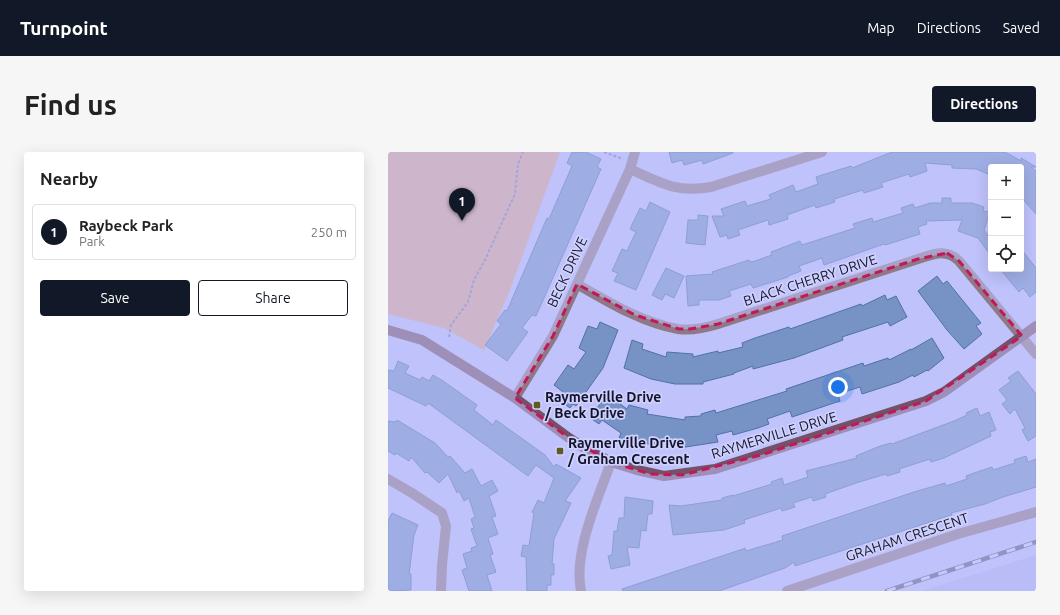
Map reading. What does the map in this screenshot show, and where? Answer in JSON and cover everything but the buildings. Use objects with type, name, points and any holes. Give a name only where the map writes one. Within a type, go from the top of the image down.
[{"type":"street","name":"BECK DRIVE","points":[[515,398],[553,336],[631,166],[635,152]]},
{"type":"street","points":[[631,166],[666,185],[693,190],[711,187],[822,152]]},
{"type":"street","name":"BLACK CHERRY DRIVE","points":[[577,284],[635,315],[679,329],[690,329],[718,324],[939,252],[947,253],[958,261],[1022,336]]},
{"type":"street","name":"RAYMERVILLE DRIVE","points":[[388,330],[422,340],[515,398],[569,438],[611,462],[643,472],[664,476],[715,469],[926,401],[944,392],[1036,326]]},
{"type":"street","points":[[1022,336],[1036,354]]},
{"type":"street","points":[[582,591],[581,558],[588,528],[611,462]]},
{"type":"street","points":[[388,479],[442,513],[446,526],[442,565],[442,591]]},
{"type":"street","name":"GRAHAM CRESCENT","points":[[787,591],[958,534],[1036,512]]},
{"type":"path","points":[[449,337],[451,325],[468,302],[474,280],[515,194],[518,164],[523,152]]},
{"type":"path","points":[[604,152],[631,166]]},
{"type":"highlighted area","points":[[947,253],[959,261],[1022,336],[926,401],[761,455],[682,475],[650,474],[611,462],[569,438],[515,398],[553,336],[577,284],[635,315],[679,329],[690,329],[718,324],[918,259]]},
{"type":"shaded area","points":[[388,152],[560,152],[510,290],[484,350],[444,328],[388,314]]},
{"type":"shaded area","points":[[1036,555],[1036,591],[922,591]]},
{"type":"railway","points":[[887,591],[1036,542]]},
{"type":"place","name":"Raybeck Park","points":[[462,221]]},
{"type":"place","name":"Raymerville Drive / Beck Drive","points":[[537,405]]},
{"type":"place","name":"Raymerville Drive / Graham Crescent","points":[[560,451]]}]
